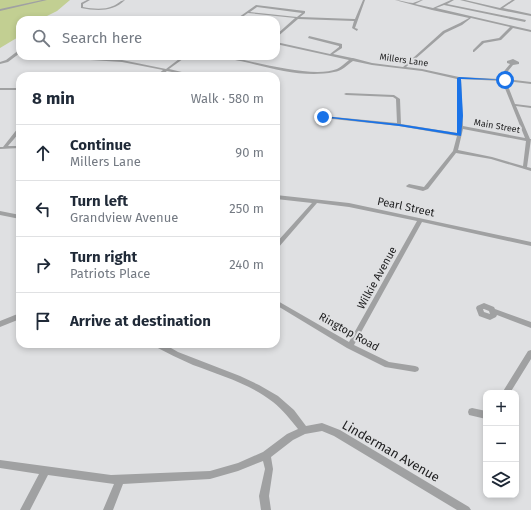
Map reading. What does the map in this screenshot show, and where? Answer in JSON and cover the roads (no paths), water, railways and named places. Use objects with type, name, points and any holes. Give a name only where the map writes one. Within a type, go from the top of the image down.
[{"type":"street","points":[[0,10],[46,0]]},
{"type":"street","points":[[88,0],[82,4],[82,7],[96,9],[113,8],[124,0]]},
{"type":"street","points":[[357,30],[353,28],[364,0]]},
{"type":"street","points":[[396,0],[446,13],[531,31]]},
{"type":"street","points":[[412,4],[422,0]]},
{"type":"street","points":[[432,9],[453,0]]},
{"type":"street","points":[[462,0],[531,16]]},
{"type":"street","points":[[479,4],[485,0]]},
{"type":"street","points":[[479,20],[514,0]]},
{"type":"street","points":[[445,4],[525,21]]},
{"type":"street","points":[[242,16],[257,6],[301,11],[303,13],[280,34]]},
{"type":"street","points":[[247,12],[298,18],[355,20]]},
{"type":"street","points":[[474,51],[483,42],[500,39],[513,27],[531,16]]},
{"type":"street","points":[[403,68],[444,32],[470,18]]},
{"type":"street","points":[[309,37],[341,45],[341,47],[331,54]]},
{"type":"street","name":"Millers Lane","points":[[280,45],[459,78],[531,83]]},
{"type":"street","points":[[0,64],[16,54]]},
{"type":"street","points":[[243,60],[290,70],[325,72],[340,69],[353,59]]},
{"type":"street","points":[[106,60],[122,61],[177,72]]},
{"type":"street","points":[[163,72],[180,60]]},
{"type":"street","points":[[512,64],[502,74],[530,140],[526,168]]},
{"type":"street","points":[[409,186],[421,189],[426,188],[455,151],[461,128],[459,78]]},
{"type":"street","points":[[0,89],[16,89]]},
{"type":"street","points":[[346,94],[394,96],[398,99],[399,125]]},
{"type":"street","points":[[515,106],[531,107]]},
{"type":"street","points":[[323,117],[399,125],[459,135]]},
{"type":"street","name":"Main Street","points":[[461,128],[530,140]]},
{"type":"street","points":[[2,148],[16,133]]},
{"type":"street","points":[[2,148],[16,147]]},
{"type":"street","points":[[455,151],[492,158],[531,170]]},
{"type":"street","name":"Pearl Street","points":[[280,197],[349,205],[531,244]]},
{"type":"street","points":[[280,242],[316,201]]},
{"type":"street","points":[[0,213],[16,216]]},
{"type":"street","name":"Wilkie Avenue","points":[[350,346],[421,220]]},
{"type":"street","name":"Ringtop Road","points":[[280,304],[350,346],[388,365],[414,369]]},
{"type":"street","points":[[494,311],[531,325]]},
{"type":"street","points":[[0,324],[16,318]]},
{"type":"street","points":[[165,348],[176,355],[237,378],[267,393],[288,409],[304,430]]},
{"type":"street","points":[[508,390],[531,353]]},
{"type":"street","points":[[472,412],[483,414]]},
{"type":"street","name":"Linderman Avenue","points":[[0,464],[120,480],[210,475],[238,467],[266,455],[290,437],[304,430],[322,427],[337,433],[466,510]]},
{"type":"street","points":[[266,455],[269,469],[265,491],[264,507],[266,510]]},
{"type":"street","points":[[25,510],[46,471]]},
{"type":"street","points":[[108,510],[120,480]]}]
